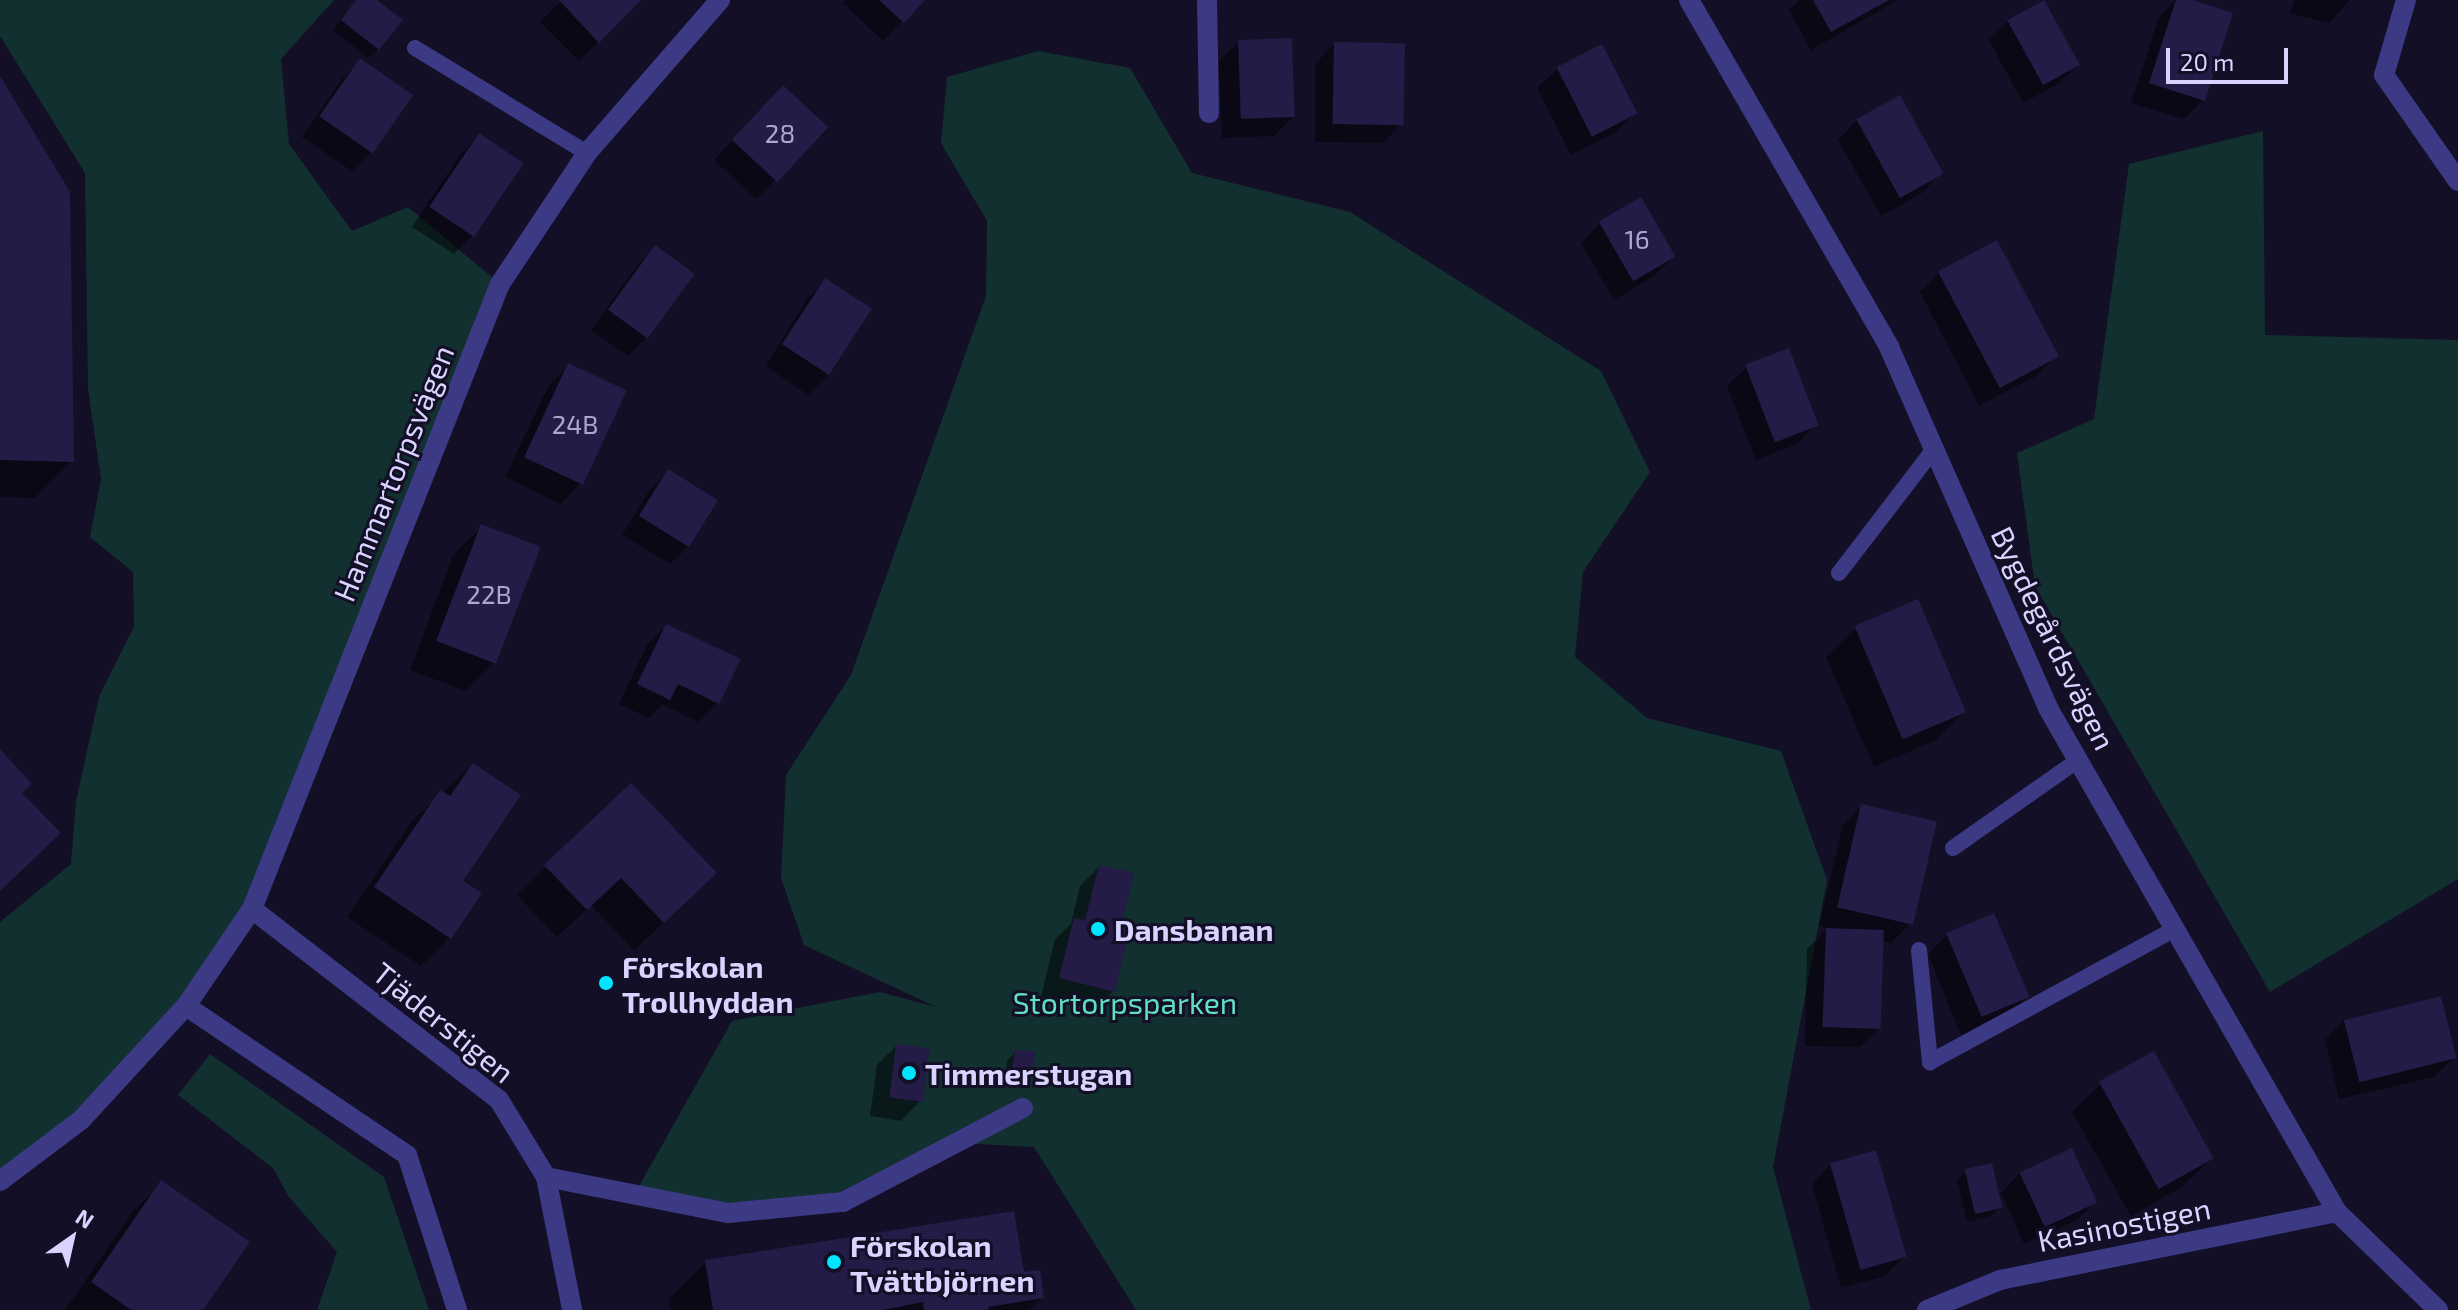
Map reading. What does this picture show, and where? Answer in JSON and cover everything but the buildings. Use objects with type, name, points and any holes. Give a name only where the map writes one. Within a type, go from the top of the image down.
[{"type":"street","name":"Hammartorpsvägen","points":[[0,1181],[81,1120],[186,1006],[252,909],[500,284],[587,153],[720,0]]},
{"type":"street","points":[[1207,0],[1209,113]]},
{"type":"street","name":"Bygdegårdsvägen","points":[[1689,0],[1889,347],[2048,708],[2337,1212],[2438,1310]]},
{"type":"street","points":[[2406,0],[2384,75],[2458,181]]},
{"type":"street","name":"Tjäderstigen","points":[[252,909],[499,1100],[546,1177],[572,1310]]},
{"type":"street","points":[[186,1006],[407,1155],[457,1310]]},
{"type":"street","points":[[546,1177],[728,1213],[843,1202],[1023,1108]]},
{"type":"street","name":"Kasinostigen","points":[[1927,1310],[2000,1280],[2337,1212]]},
{"type":"lane","points":[[415,48],[587,153]]},
{"type":"lane","points":[[1839,573],[1934,449]]},
{"type":"lane","points":[[1953,848],[2078,760]]},
{"type":"lane","points":[[1919,950],[1930,1062],[2175,929]]},
{"type":"green space","points":[[0,0],[334,0],[281,59],[289,144],[352,231],[408,207],[500,284],[252,909],[81,1120],[0,1181],[0,922],[71,864],[76,801],[99,697],[134,627],[133,572],[90,537],[101,479],[88,389],[85,173],[0,36]]},
{"type":"green space","name":"Stortorpsparken","points":[[1038,51],[1130,68],[1192,173],[1350,212],[1601,371],[1650,472],[1583,572],[1575,657],[1647,718],[1781,751],[1827,880],[1773,1167],[1811,1310],[1136,1310],[1034,1147],[958,1143],[843,1202],[728,1213],[634,1195],[732,1021],[880,992],[936,1007],[804,945],[781,878],[786,775],[851,675],[986,296],[987,221],[941,143],[947,77]]},
{"type":"green space","points":[[2263,131],[2265,335],[2458,340],[2458,879],[2270,992],[2035,586],[2017,453],[2094,419],[2129,164]]},
{"type":"green space","points":[[210,1054],[384,1177],[429,1310],[317,1310],[337,1252],[289,1197],[273,1168],[178,1095]]},
{"type":"place","name":"Dansbanan","points":[[1098,929]]},
{"type":"place","name":"Förskolan Trollhyddan","points":[[606,983]]},
{"type":"place","name":"Timmerstugan","points":[[909,1073]]},
{"type":"place","name":"Förskolan Tvättbjörnen","points":[[834,1262]]}]
